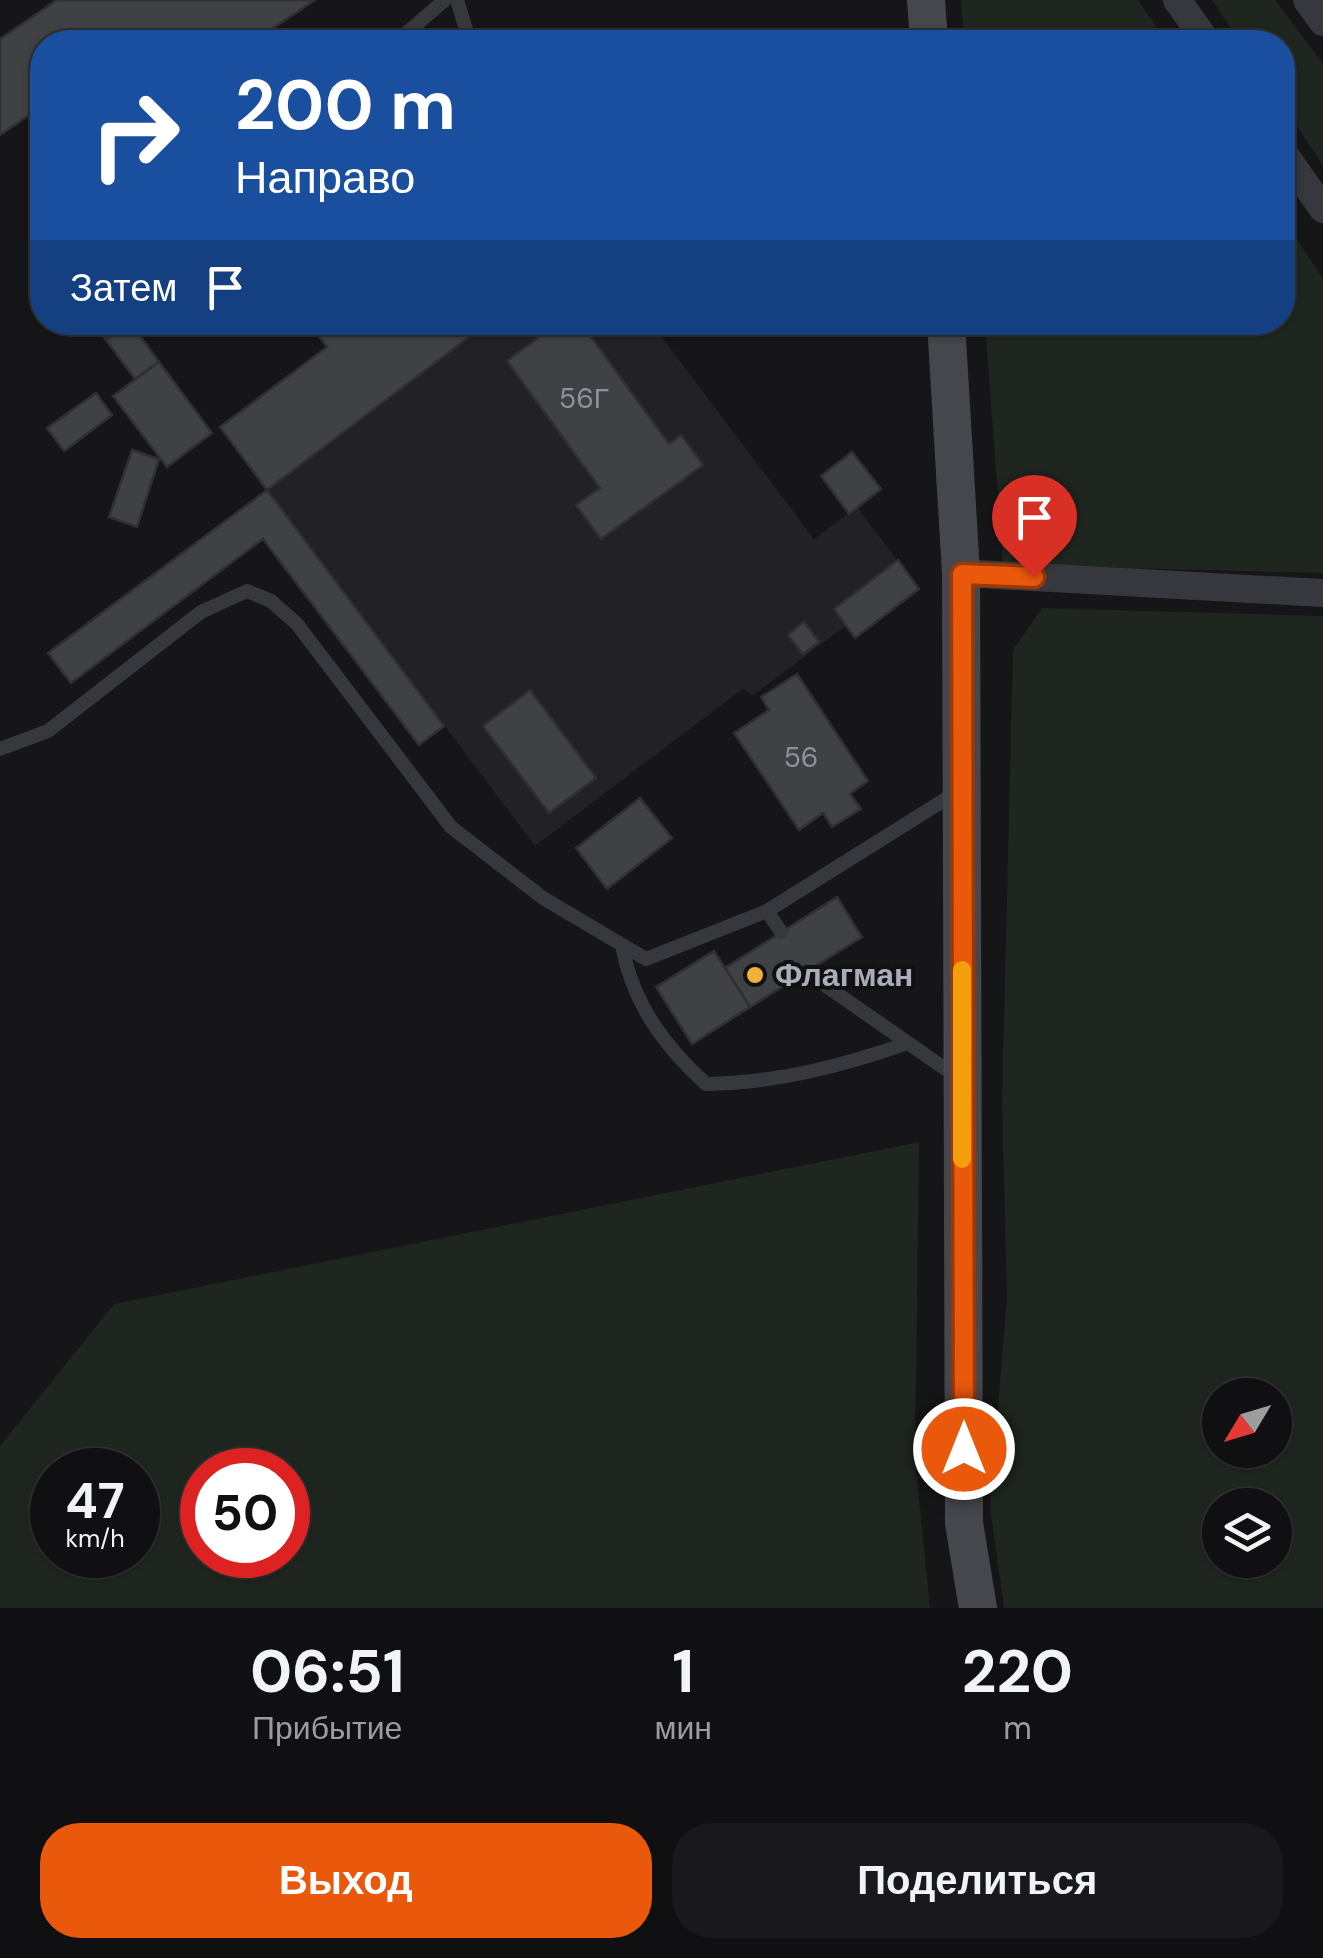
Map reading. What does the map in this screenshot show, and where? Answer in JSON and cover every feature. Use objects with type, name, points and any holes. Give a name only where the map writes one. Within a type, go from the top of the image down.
[{"type":"main road","points":[[926,0],[928,30]]},
{"type":"main road","points":[[947,335],[962,574],[964,1523],[978,1608]]},
{"type":"street","points":[[1177,0],[1198,30]]},
{"type":"street","points":[[1307,0],[1323,22]]},
{"type":"street","points":[[1295,169],[1323,209]]},
{"type":"street","points":[[962,574],[1323,593]]},
{"type":"lane","points":[[410,30],[445,0]]},
{"type":"lane","points":[[457,0],[466,30]]},
{"type":"lane","points":[[0,749],[48,731],[201,612],[247,592],[270,601],[297,624],[451,827],[543,898],[646,959],[768,910],[961,790]]},
{"type":"lane","points":[[768,910],[781,932]]},
{"type":"lane","points":[[622,946],[630,986],[672,1054],[706,1084],[750,1083],[843,1066],[908,1043]]},
{"type":"lane","points":[[806,972],[962,1080]]},
{"type":"shaded area","points":[[961,0],[1138,0],[1158,30],[963,30]]},
{"type":"shaded area","points":[[1212,0],[1275,0],[1323,64],[1323,166],[1295,123],[1295,30],[1232,30]]},
{"type":"shaded area","points":[[1295,236],[1323,279],[1323,573],[1003,565],[986,335],[1295,335]]},
{"type":"shaded area","points":[[343,335],[660,335],[814,539],[857,507],[919,589],[855,638],[845,626],[752,696],[744,688],[535,846],[220,427]]},
{"type":"shaded area","points":[[1042,608],[1323,616],[1323,1608],[1004,1608],[990,1507],[1007,1297],[1002,1101],[1013,650]]},
{"type":"shaded area","points":[[919,1142],[915,1458],[930,1608],[0,1608],[0,1446],[114,1304]]},
{"type":"building","points":[[57,0],[315,0],[270,30],[30,30],[30,114],[0,135],[0,39]]},
{"type":"building","points":[[113,335],[139,335],[159,362],[135,379],[106,340]]},
{"type":"building","points":[[318,335],[472,335],[267,490],[220,427],[327,347]]},
{"type":"building","points":[[542,335],[589,335],[669,444],[681,435],[703,465],[601,539],[576,505],[600,488],[507,361]]},
{"type":"building","points":[[159,362],[212,433],[167,467],[113,396]]},
{"type":"building","points":[[96,393],[112,415],[64,451],[47,428]]},
{"type":"building","points":[[132,450],[159,459],[137,527],[109,517]]},
{"type":"building","points":[[852,452],[881,489],[849,514],[821,476]]},
{"type":"building","points":[[267,490],[444,726],[419,745],[263,539],[71,683],[48,653]]},
{"type":"building","points":[[898,560],[919,589],[855,638],[834,609]]},
{"type":"building","points":[[804,622],[819,642],[803,654],[788,635]]},
{"type":"building","points":[[797,674],[868,781],[850,794],[861,809],[832,827],[823,813],[799,830],[734,733],[769,710],[761,697]]},
{"type":"building","points":[[530,690],[596,778],[549,813],[483,726]]},
{"type":"building","points":[[640,798],[672,838],[607,889],[576,848]]},
{"type":"building","points":[[837,897],[862,937],[750,1007],[725,968]]},
{"type":"building","points":[[714,951],[750,1007],[692,1044],[656,987]]},
{"type":"slow traffic","points":[[962,970],[962,1159]]},
{"type":"place","name":"Флагман","points":[[755,975]]},
{"type":"route","points":[[964,1449],[962,574],[1034,577]]}]
